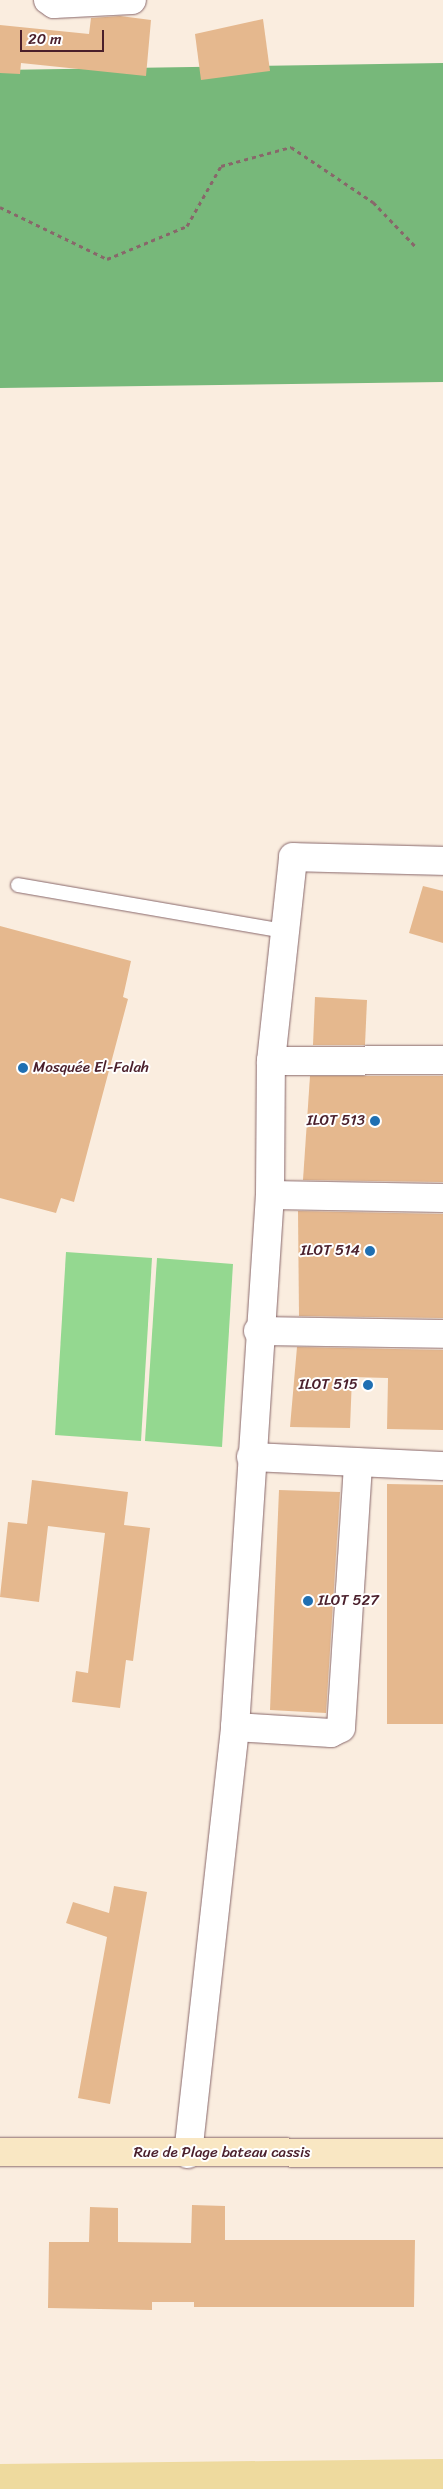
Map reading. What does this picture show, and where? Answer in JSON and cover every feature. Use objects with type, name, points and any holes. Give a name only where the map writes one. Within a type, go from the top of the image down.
[{"type":"street","points":[[48,0],[54,4],[132,0]]},
{"type":"street","points":[[188,2154],[235,1727],[258,1331],[270,1195],[271,1061],[293,857],[443,862]]},
{"type":"street","points":[[271,1061],[443,1060]]},
{"type":"street","points":[[270,1195],[443,1198]]},
{"type":"street","points":[[258,1331],[443,1334]]},
{"type":"street","points":[[251,1457],[443,1466]]},
{"type":"street","points":[[235,1727],[330,1733],[342,1728],[358,1463]]},
{"type":"street","name":"Rue de Plage bateau cassis","points":[[0,2152],[188,2154],[443,2153]]},
{"type":"lane","points":[[18,885],[285,931]]},
{"type":"path","points":[[0,207],[107,258],[187,226],[221,166],[291,147],[373,202],[415,246]]},
{"type":"green space","points":[[443,63],[443,382],[0,388],[0,70]]},
{"type":"green space","points":[[66,1252],[152,1258],[141,1441],[55,1435]]},
{"type":"green space","points":[[157,1258],[233,1264],[222,1447],[145,1441]]},
{"type":"sand","points":[[443,2459],[443,2489],[0,2489],[0,2464]]},
{"type":"building","points":[[120,16],[151,20],[146,76],[21,63],[20,74],[0,73],[0,25],[89,34],[91,18]]},
{"type":"building","points":[[263,19],[270,71],[201,80],[195,34]]},
{"type":"building","points":[[423,886],[443,891],[443,943],[409,933]]},
{"type":"building","points":[[0,926],[131,961],[123,997],[128,999],[74,1202],[61,1198],[56,1213],[0,1198]]},
{"type":"building","points":[[315,997],[367,1000],[365,1045],[313,1045]]},
{"type":"building","name":"ILOT 513","points":[[310,1076],[443,1076],[443,1182],[303,1180]]},
{"type":"building","name":"ILOT 514","points":[[298,1211],[443,1214],[443,1318],[299,1316]]},
{"type":"building","name":"ILOT 515","points":[[297,1347],[443,1350],[443,1430],[387,1429],[388,1378],[352,1377],[350,1428],[290,1427]]},
{"type":"building","points":[[32,1480],[128,1492],[124,1525],[150,1528],[133,1661],[126,1660],[120,1708],[72,1702],[76,1671],[88,1673],[105,1533],[48,1526],[39,1602],[0,1597],[8,1522],[27,1524]]},
{"type":"building","points":[[387,1484],[443,1485],[443,1724],[387,1724]]},
{"type":"building","name":"ILOT 527","points":[[279,1490],[340,1492],[326,1713],[270,1710]]},
{"type":"building","points":[[114,1886],[147,1892],[110,2104],[78,2098],[107,1937],[66,1923],[73,1902],[109,1913]]},
{"type":"building","points":[[192,2205],[225,2206],[225,2240],[415,2240],[414,2307],[194,2307],[194,2302],[152,2302],[152,2310],[48,2308],[49,2242],[89,2242],[90,2207],[118,2208],[118,2242],[191,2243]]},
{"type":"place","name":"Mosquée El-Falah","points":[[23,1068]]},
{"type":"place","name":"ILOT 513","points":[[375,1121]]},
{"type":"place","name":"ILOT 514","points":[[370,1251]]},
{"type":"place","name":"ILOT 515","points":[[368,1385]]},
{"type":"place","name":"ILOT 527","points":[[308,1601]]}]
